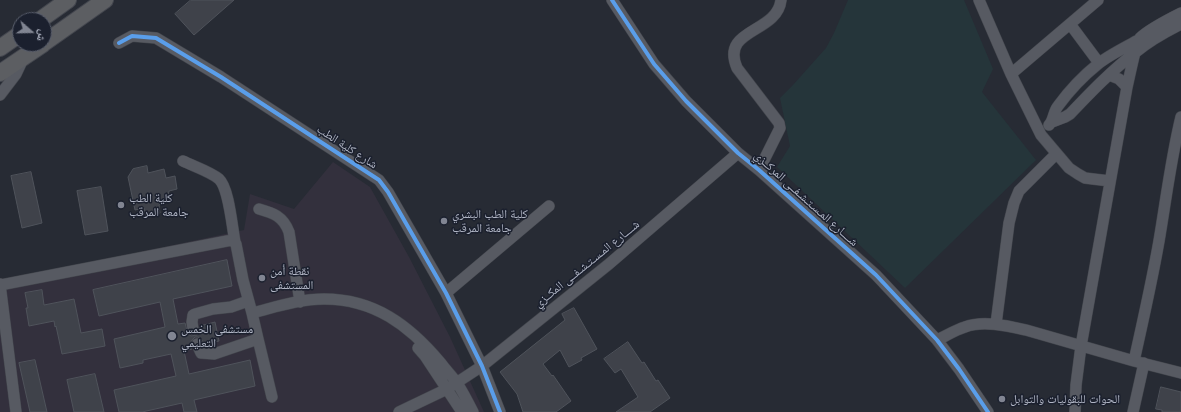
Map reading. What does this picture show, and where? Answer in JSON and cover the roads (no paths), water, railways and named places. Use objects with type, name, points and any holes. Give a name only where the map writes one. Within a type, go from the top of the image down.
[{"type":"highway","points":[[51,12],[68,0]]},
{"type":"highway","points":[[52,38],[105,0]]},
{"type":"highway","points":[[0,48],[12,40]]},
{"type":"highway","points":[[0,73],[31,52]]},
{"type":"street","name":"شــــارع المـسـتـشـفــى المركــزي","points":[[612,0],[654,64],[686,101],[738,153],[876,275],[937,340],[988,412]]},
{"type":"street","points":[[759,170],[780,128],[779,123],[737,68],[733,60],[733,51],[736,44],[743,37],[769,20],[777,10],[781,0]]},
{"type":"street","points":[[979,0],[1011,74],[1041,135],[1069,168],[1085,178],[1110,181]]},
{"type":"street","points":[[1011,74],[1098,0]]},
{"type":"street","points":[[1052,122],[1057,107],[1072,89],[1099,63],[1140,38],[1156,26],[1181,13]]},
{"type":"street","points":[[1070,24],[1099,63]]},
{"type":"street","points":[[1041,135],[1052,122],[1070,114],[1109,75],[1136,51],[1181,24]]},
{"type":"street","name":"شارع كلية الطب","points":[[120,43],[132,36],[156,38],[227,81],[379,180],[388,192],[446,293],[482,366],[500,412]]},
{"type":"street","points":[[1075,412],[1076,384],[1081,346],[1127,87],[1140,38]]},
{"type":"street","points":[[0,95],[16,74],[24,57]]},
{"type":"street","points":[[1109,75],[1119,79],[1127,87]]},
{"type":"street","points":[[1133,412],[1149,294],[1181,117]]},
{"type":"street","name":"شــــارع المـسـتـشـفــى المكــزي","points":[[399,412],[419,408],[482,366],[610,264],[738,153]]},
{"type":"street","points":[[996,324],[1009,223],[1014,203],[1019,191],[1056,154]]},
{"type":"street","points":[[183,160],[214,176],[222,183],[227,192],[243,280],[272,397]]},
{"type":"street","points":[[446,293],[549,206]]},
{"type":"street","points":[[258,209],[276,215],[284,221],[287,226],[300,302]]},
{"type":"street","points":[[16,412],[0,284],[228,240],[235,242]]},
{"type":"street","points":[[253,316],[300,302],[322,299],[340,300],[359,304],[379,311],[399,322],[430,351],[452,386],[462,412]]},
{"type":"street","points":[[193,329],[193,315],[213,309],[231,307],[248,301]]},
{"type":"street","points":[[253,316],[303,308],[339,307],[357,311],[376,318],[395,328],[412,342],[474,412]]},
{"type":"street","points":[[937,340],[965,326],[974,324],[996,324],[1019,328],[1181,374]]},
{"type":"street","points":[[197,344],[201,353],[214,354],[258,339]]},
{"type":"place","name":"كلية الطب جامعة المرقب","points":[[121,205]]},
{"type":"place","name":"كلية الطب البشري جامعة المرقب","points":[[444,221]]},
{"type":"place","name":"نقطة أمن المستشفى","points":[[262,278]]},
{"type":"place","name":"مستشفى الخمس التعليمي","points":[[172,336]]},
{"type":"place","name":"الحوات للبقوليات والتوابل","points":[[1002,399]]}]
